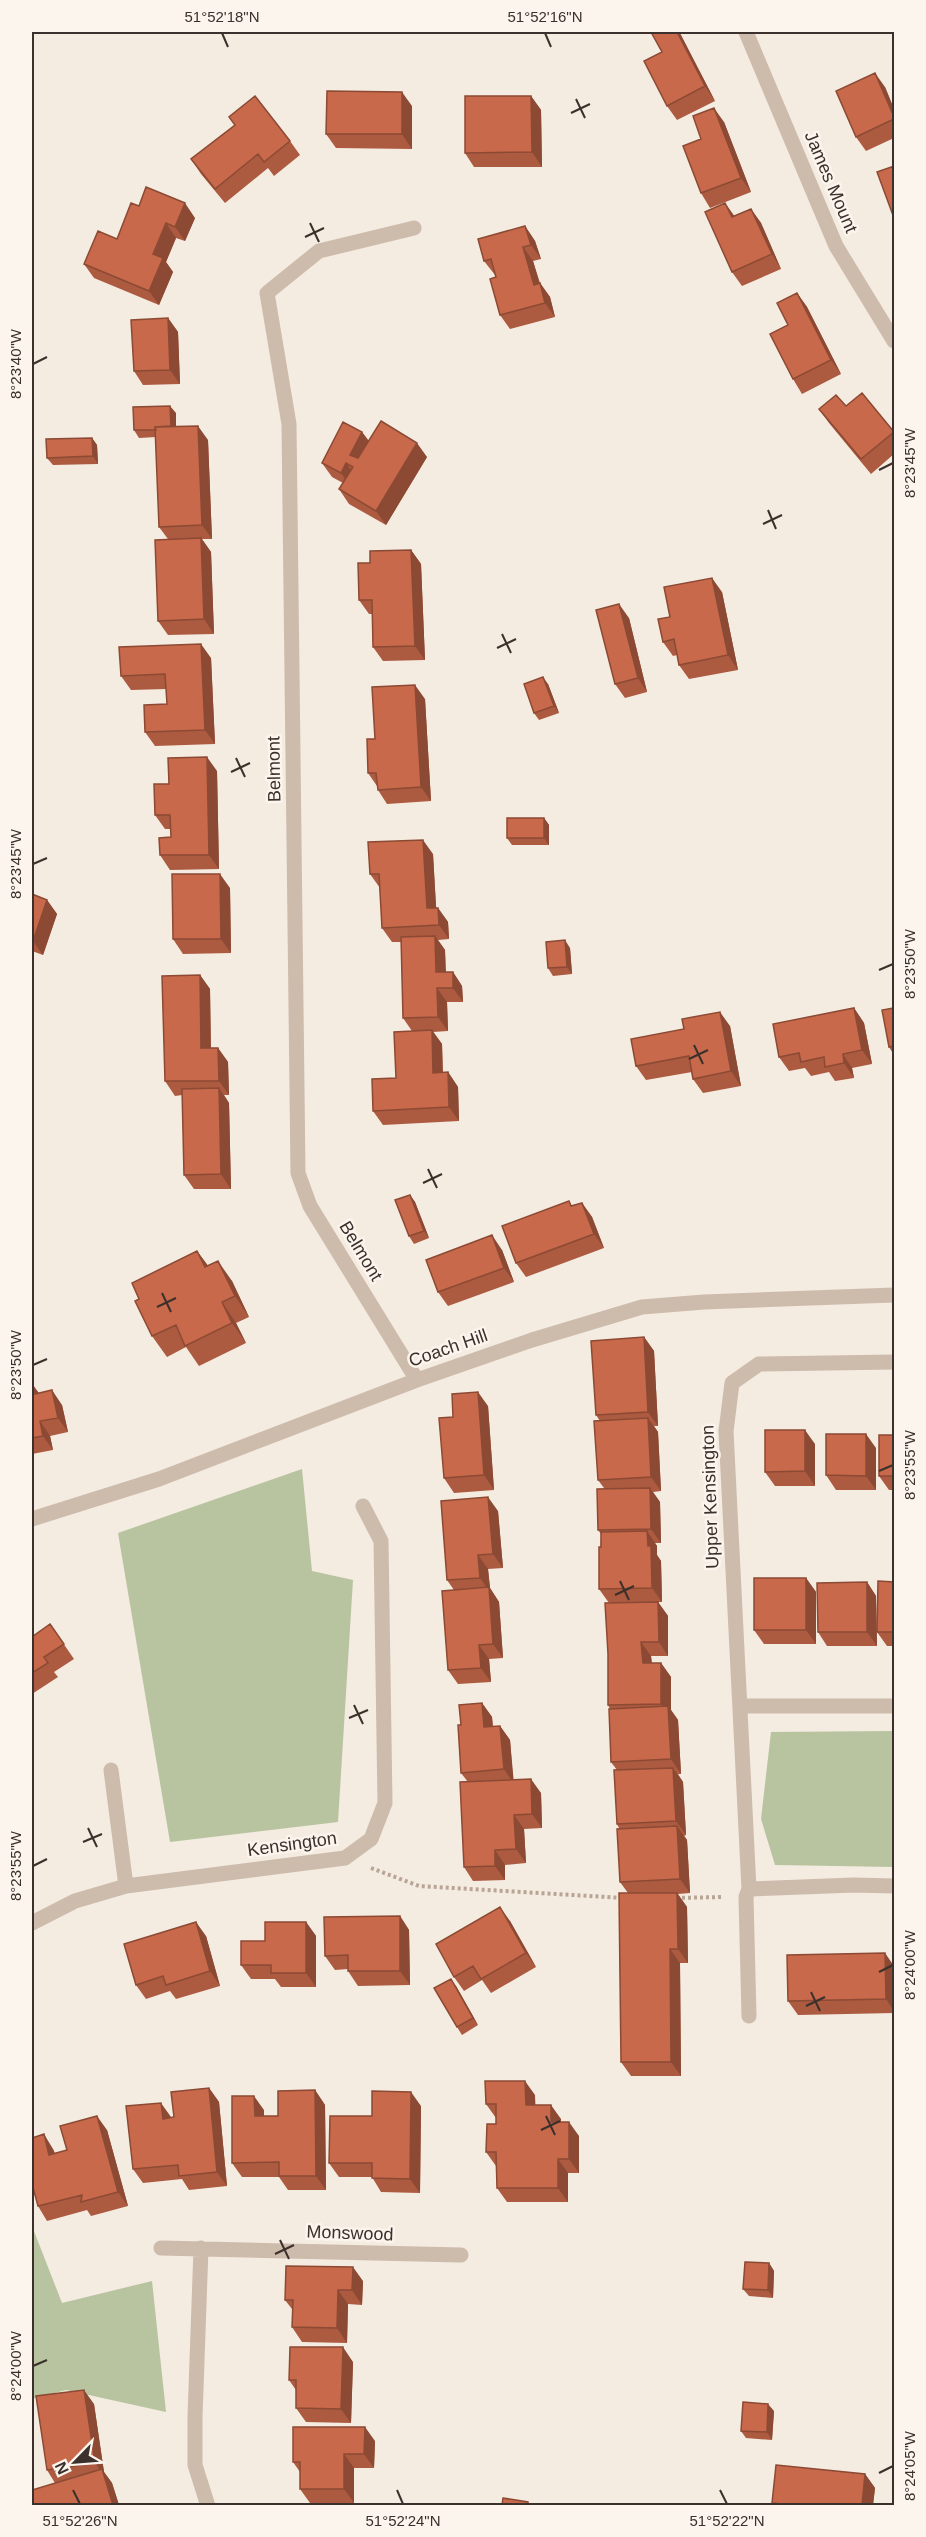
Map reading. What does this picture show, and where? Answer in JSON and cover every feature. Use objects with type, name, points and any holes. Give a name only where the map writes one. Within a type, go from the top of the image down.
[{"type":"street","name":"James Mount","points":[[746,32],[836,246],[894,341]]},
{"type":"street","name":"Belmont","points":[[414,228],[319,251],[267,293],[289,424],[298,1173],[310,1206],[417,1380]]},
{"type":"street","name":"Coach Hill","points":[[32,1519],[159,1479],[417,1380],[532,1340],[642,1307],[704,1302],[894,1295]]},
{"type":"street","name":"Upper Kensington","points":[[749,2016],[748,1893],[741,1706],[734,1611],[726,1431],[732,1383],[759,1364],[894,1362]]},
{"type":"street","name":"Kensington","points":[[32,1923],[75,1902],[126,1886],[345,1858],[371,1839],[385,1803],[381,1540],[363,1506]]},
{"type":"street","points":[[741,1706],[894,1706]]},
{"type":"street","points":[[111,1770],[126,1886]]},
{"type":"street","points":[[748,1893],[854,1885],[894,1886]]},
{"type":"street","name":"Monswood","points":[[161,2248],[462,2255]]},
{"type":"street","points":[[201,2248],[195,2465],[208,2505]]},
{"type":"path","points":[[345,1858],[419,1886],[631,1899]]},
{"type":"path","points":[[665,1898],[748,1893]]},
{"type":"green space","points":[[302,1469],[312,1571],[353,1580],[338,1822],[170,1842],[118,1533]]},
{"type":"green space","points":[[894,1731],[894,1867],[775,1865],[761,1819],[771,1732]]},
{"type":"green space","points":[[32,2226],[62,2303],[152,2281],[166,2412],[66,2390],[32,2399]]},
{"type":"building","points":[[651,32],[677,32],[705,86],[667,106],[644,61],[662,52]]},
{"type":"building","points":[[875,73],[894,119],[856,137],[836,91]]},
{"type":"building","points":[[327,91],[402,92],[402,134],[326,134]]},
{"type":"building","points":[[255,96],[290,141],[264,162],[258,154],[215,189],[191,159],[235,125],[229,117]]},
{"type":"building","points":[[465,96],[531,96],[532,152],[465,153]]},
{"type":"building","points":[[714,108],[741,178],[701,193],[683,146],[701,139],[693,116]]},
{"type":"building","points":[[894,166],[894,218],[877,172]]},
{"type":"building","points":[[146,187],[185,203],[175,227],[166,223],[153,254],[163,258],[149,291],[84,264],[98,231],[117,239],[131,203],[139,206]]},
{"type":"building","points":[[725,203],[732,217],[751,209],[772,254],[732,272],[705,212]]},
{"type":"building","points":[[525,226],[531,245],[523,247],[534,285],[540,283],[545,303],[500,315],[490,279],[496,277],[491,259],[484,261],[478,239]]},
{"type":"building","points":[[797,293],[831,360],[793,379],[770,334],[788,325],[777,303]]},
{"type":"building","points":[[168,318],[170,370],[134,371],[131,320]]},
{"type":"building","points":[[862,393],[894,432],[861,459],[819,409],[836,395],[846,406]]},
{"type":"building","points":[[170,406],[171,426],[155,427],[156,430],[134,430],[133,407]]},
{"type":"building","points":[[381,421],[417,443],[376,511],[339,489],[353,467],[346,463],[341,473],[322,463],[343,422],[362,432],[350,455],[358,458]]},
{"type":"building","points":[[198,426],[202,525],[159,527],[155,427]]},
{"type":"building","points":[[92,438],[93,456],[47,458],[46,439]]},
{"type":"building","points":[[201,538],[204,619],[158,621],[155,540]]},
{"type":"building","points":[[411,550],[415,646],[373,647],[372,600],[359,600],[358,563],[370,563],[370,551]]},
{"type":"building","points":[[712,578],[728,655],[679,665],[674,639],[663,642],[658,619],[670,617],[664,587]]},
{"type":"building","points":[[619,604],[638,678],[615,684],[596,610]]},
{"type":"building","points":[[201,644],[205,730],[145,732],[144,705],[167,704],[165,674],[121,676],[119,647]]},
{"type":"building","points":[[543,677],[554,706],[534,713],[524,684]]},
{"type":"building","points":[[415,685],[421,787],[378,790],[376,773],[368,773],[367,739],[375,739],[372,687]]},
{"type":"building","points":[[207,757],[209,855],[160,855],[159,838],[171,837],[170,815],[155,815],[154,784],[169,784],[168,758]]},
{"type":"building","points":[[507,818],[544,818],[544,838],[507,838]]},
{"type":"building","points":[[423,840],[427,908],[438,908],[439,925],[382,928],[379,874],[370,874],[368,842]]},
{"type":"building","points":[[172,874],[220,874],[221,939],[173,939]]},
{"type":"building","points":[[32,894],[47,900],[33,941],[32,940]]},
{"type":"building","points":[[435,936],[436,972],[453,972],[453,988],[437,988],[438,1017],[403,1018],[401,937]]},
{"type":"building","points":[[565,940],[567,967],[548,968],[546,942]]},
{"type":"building","points":[[200,975],[201,1048],[218,1048],[219,1081],[165,1081],[162,976]]},
{"type":"building","points":[[854,1008],[862,1050],[843,1054],[844,1063],[825,1067],[824,1057],[801,1062],[799,1053],[779,1057],[773,1024]]},
{"type":"building","points":[[894,1008],[894,1046],[889,1047],[882,1010]]},
{"type":"building","points":[[720,1012],[731,1071],[693,1079],[689,1056],[636,1066],[631,1039],[684,1029],[682,1019]]},
{"type":"building","points":[[432,1030],[433,1073],[448,1072],[449,1107],[373,1111],[372,1079],[396,1078],[394,1032]]},
{"type":"building","points":[[219,1088],[221,1174],[184,1175],[182,1089]]},
{"type":"building","points":[[410,1195],[424,1231],[409,1236],[395,1200]]},
{"type":"building","points":[[569,1201],[571,1206],[582,1203],[594,1234],[516,1263],[502,1226]]},
{"type":"building","points":[[492,1235],[504,1268],[438,1292],[426,1260]]},
{"type":"building","points":[[197,1251],[205,1267],[218,1261],[235,1296],[222,1302],[232,1323],[185,1346],[176,1325],[152,1336],[135,1301],[139,1299],[132,1283]]},
{"type":"building","points":[[644,1337],[648,1412],[596,1415],[591,1341]]},
{"type":"building","points":[[32,1385],[35,1394],[52,1390],[58,1418],[40,1421],[43,1436],[32,1438]]},
{"type":"building","points":[[478,1392],[484,1475],[444,1478],[439,1418],[453,1417],[452,1394]]},
{"type":"building","points":[[648,1418],[651,1477],[598,1480],[594,1421]]},
{"type":"building","points":[[765,1430],[805,1430],[805,1471],[765,1472]]},
{"type":"building","points":[[826,1434],[866,1434],[866,1476],[826,1475]]},
{"type":"building","points":[[879,1435],[894,1435],[894,1476],[879,1476]]},
{"type":"building","points":[[650,1488],[651,1529],[598,1530],[597,1489]]},
{"type":"building","points":[[488,1497],[493,1554],[478,1555],[480,1578],[447,1580],[441,1501]]},
{"type":"building","points":[[647,1531],[648,1546],[651,1546],[652,1588],[599,1589],[601,1532]]},
{"type":"building","points":[[754,1578],[806,1578],[806,1630],[754,1630]]},
{"type":"building","points":[[878,1581],[894,1582],[894,1632],[877,1632]]},
{"type":"building","points":[[867,1582],[867,1632],[818,1632],[817,1583]]},
{"type":"building","points":[[489,1587],[493,1644],[479,1645],[481,1668],[448,1670],[442,1591]]},
{"type":"building","points":[[658,1602],[659,1642],[641,1642],[643,1663],[661,1663],[661,1704],[608,1705],[605,1603]]},
{"type":"building","points":[[50,1624],[64,1644],[44,1657],[48,1663],[32,1673],[32,1637]]},
{"type":"building","points":[[482,1703],[484,1727],[500,1726],[504,1769],[461,1773],[459,1705]]},
{"type":"building","points":[[668,1706],[671,1759],[611,1762],[609,1709]]},
{"type":"building","points":[[673,1768],[676,1821],[617,1824],[614,1770]]},
{"type":"building","points":[[531,1779],[532,1814],[514,1815],[516,1849],[495,1850],[495,1866],[464,1867],[460,1782]]},
{"type":"building","points":[[677,1826],[680,1879],[620,1882],[617,1829]]},
{"type":"building","points":[[619,1893],[677,1893],[678,1949],[670,1949],[671,2062],[621,2062]]},
{"type":"building","points":[[500,1907],[526,1953],[481,1979],[473,1966],[454,1977],[436,1944]]},
{"type":"building","points":[[400,1916],[400,1971],[348,1971],[348,1955],[325,1956],[324,1917]]},
{"type":"building","points":[[196,1922],[210,1971],[166,1985],[163,1976],[136,1985],[124,1944]]},
{"type":"building","points":[[265,1922],[306,1922],[306,1973],[271,1973],[271,1965],[241,1965],[241,1941],[265,1941]]},
{"type":"building","points":[[885,1953],[886,1999],[788,2001],[787,1955]]},
{"type":"building","points":[[451,1979],[473,2018],[457,2027],[434,1988]]},
{"type":"building","points":[[485,2081],[525,2081],[526,2105],[551,2105],[551,2122],[569,2122],[569,2159],[558,2159],[558,2188],[497,2188],[496,2152],[486,2152],[487,2124],[496,2124],[496,2104],[486,2104]]},
{"type":"building","points":[[209,2088],[217,2172],[179,2176],[178,2165],[133,2169],[126,2106],[161,2103],[163,2119],[174,2117],[171,2092]]},
{"type":"building","points":[[315,2090],[316,2176],[279,2176],[279,2162],[232,2163],[232,2096],[254,2096],[255,2116],[278,2116],[278,2091]]},
{"type":"building","points":[[372,2091],[411,2092],[410,2179],[372,2178],[372,2163],[329,2163],[330,2116],[372,2116]]},
{"type":"building","points":[[97,2116],[118,2192],[81,2202],[82,2195],[38,2206],[32,2184],[32,2138],[44,2134],[49,2155],[67,2150],[60,2126]]},
{"type":"building","points":[[745,2262],[769,2263],[768,2290],[743,2289]]},
{"type":"building","points":[[286,2266],[353,2267],[352,2290],[338,2290],[337,2328],[292,2327],[293,2300],[285,2300]]},
{"type":"building","points":[[290,2347],[343,2347],[341,2409],[296,2408],[296,2380],[289,2380]]},
{"type":"building","points":[[84,2390],[95,2463],[47,2470],[36,2396]]},
{"type":"building","points":[[743,2402],[768,2404],[767,2432],[741,2431]]},
{"type":"building","points":[[293,2427],[365,2427],[364,2454],[344,2454],[344,2489],[300,2489],[300,2462],[293,2462]]},
{"type":"building","points":[[776,2465],[865,2474],[862,2505],[772,2503]]},
{"type":"building","points":[[102,2469],[113,2505],[32,2505],[32,2490]]},
{"type":"building","points":[[503,2498],[528,2502],[528,2505],[502,2505]]}]
